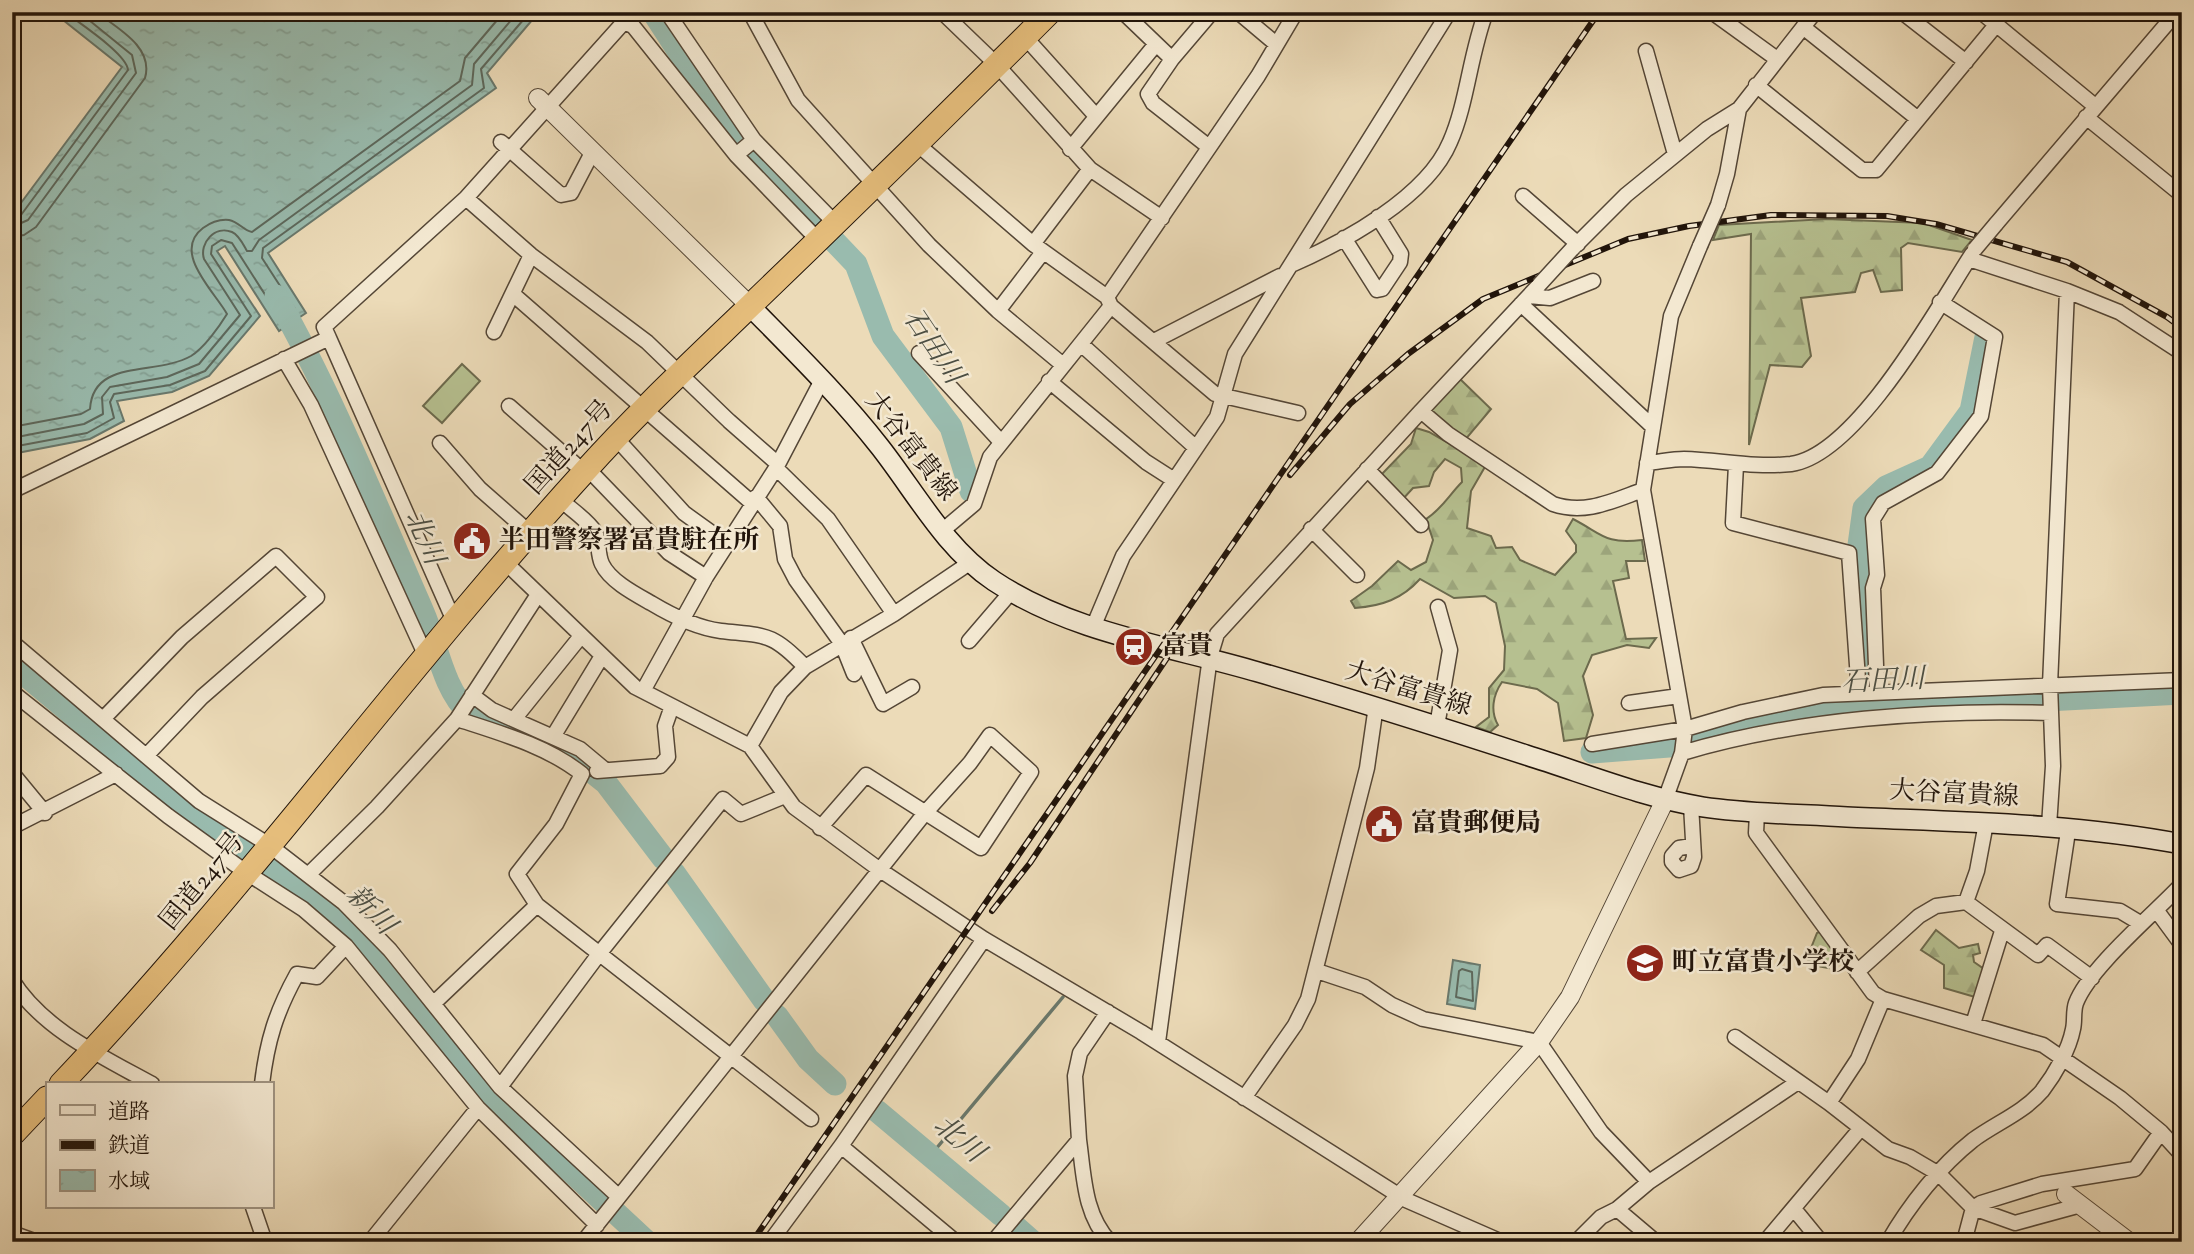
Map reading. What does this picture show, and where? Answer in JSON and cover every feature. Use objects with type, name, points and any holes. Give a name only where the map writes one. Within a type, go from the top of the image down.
[{"type":"highway","name":"国道247号","points":[[63,1082],[128,1014],[425,654],[585,470],[679,373],[1050,12]]},
{"type":"highway","points":[[12,1135],[46,1099]]},
{"type":"main road","name":"大谷富貴線","points":[[750,306],[822,380],[881,448],[942,531],[971,562],[1011,592],[1051,612],[1179,652],[1210,657],[1376,706],[1665,800],[1757,813],[2049,826],[2128,834],[2182,844]]},
{"type":"street","points":[[667,12],[754,139],[835,223]]},
{"type":"street","points":[[750,12],[798,100],[929,245],[998,311],[1063,365]]},
{"type":"street","points":[[942,12],[996,64],[1090,169],[1162,218]]},
{"type":"street","points":[[1123,12],[1172,59]]},
{"type":"street","points":[[1209,147],[1153,103],[1147,94],[1172,59],[1212,12]]},
{"type":"street","points":[[1238,12],[1276,44]]},
{"type":"street","points":[[942,531],[974,503],[990,457],[1081,344],[1297,12]]},
{"type":"street","points":[[1094,625],[1124,556],[1217,417],[1235,354],[1449,12]]},
{"type":"street","points":[[1154,341],[1344,238],[1378,217],[1430,176],[1450,142],[1477,36],[1486,12]]},
{"type":"street","points":[[1712,12],[1777,59]]},
{"type":"street","points":[[1158,1042],[1210,657],[1217,634],[1311,529],[1626,195],[1675,154],[1739,109],[1815,12]]},
{"type":"street","points":[[1902,12],[1966,62]]},
{"type":"street","points":[[1981,12],[2182,195]]},
{"type":"street","points":[[1647,463],[1684,460],[1736,465],[1793,464],[1818,455],[1843,437],[1887,384],[1972,254],[1996,224],[2176,13],[2182,18]]},
{"type":"street","points":[[450,625],[323,341],[324,327],[466,198],[543,103],[624,22],[633,26],[736,155],[818,240]]},
{"type":"street","points":[[1756,86],[1862,170],[1877,170],[1996,25]]},
{"type":"street","points":[[1803,27],[1919,119]]},
{"type":"street","points":[[1025,37],[1096,116]]},
{"type":"street","points":[[1070,149],[1156,44]]},
{"type":"street","points":[[1646,51],[1675,154]]},
{"type":"street","points":[[543,103],[750,306]]},
{"type":"street","points":[[1362,1240],[1398,1195],[1539,1042],[1570,998],[1665,800],[1682,753],[1685,729],[1643,490],[1671,316],[1718,205],[1727,174],[1739,109]]},
{"type":"street","points":[[736,155],[754,139]]},
{"type":"street","points":[[916,143],[1038,248],[1109,301],[1215,394],[1298,412]]},
{"type":"street","points":[[506,146],[561,195],[571,193],[593,151]]},
{"type":"street","points":[[998,311],[1090,169]]},
{"type":"street","points":[[1523,196],[1575,247]]},
{"type":"street","points":[[466,198],[531,255],[617,317],[777,466],[828,519],[894,614]]},
{"type":"street","points":[[1344,238],[1377,290],[1382,289],[1400,262],[1401,254],[1378,217]]},
{"type":"street","points":[[1972,254],[2119,312],[2182,353]]},
{"type":"street","points":[[494,332],[531,255]]},
{"type":"street","points":[[1530,295],[1549,298],[1593,281]]},
{"type":"street","points":[[2049,826],[2053,766],[2050,685],[2067,290]]},
{"type":"street","points":[[514,295],[754,500],[780,526],[785,559],[796,580],[846,641],[883,704],[912,687]]},
{"type":"street","points":[[1530,295],[1653,426]]},
{"type":"street","points":[[1877,691],[1873,588],[1877,575],[1877,549],[1873,519],[1883,503],[1937,472],[1981,416],[1995,337],[1940,302]]},
{"type":"street","points":[[12,491],[323,341]]},
{"type":"street","points":[[1081,344],[1196,448]]},
{"type":"street","points":[[919,353],[1001,442]]},
{"type":"street","points":[[289,357],[425,654]]},
{"type":"street","points":[[643,691],[706,577],[777,466],[822,380]]},
{"type":"street","points":[[1049,381],[1146,462],[1174,481]]},
{"type":"street","points":[[509,406],[585,470],[669,553],[706,577]]},
{"type":"street","points":[[1422,411],[1531,493],[1553,504],[1571,510],[1587,509],[1643,490]]},
{"type":"street","points":[[617,438],[684,513],[727,544]]},
{"type":"street","points":[[440,443],[481,489],[530,533]]},
{"type":"street","points":[[1736,465],[1733,523],[1849,554],[1859,692]]},
{"type":"street","points":[[1367,469],[1421,525]]},
{"type":"street","points":[[560,499],[595,533],[602,564],[614,580],[651,604],[682,618],[720,631],[745,631],[764,635],[785,646],[805,667]]},
{"type":"street","points":[[1311,529],[1357,575]]},
{"type":"street","points":[[103,719],[182,637],[276,556],[317,597],[202,697],[146,756]]},
{"type":"street","points":[[505,562],[537,596],[643,691],[750,746],[794,807],[880,870],[984,939],[1158,1042],[1466,1236],[1502,1242]]},
{"type":"street","points":[[750,746],[781,692],[805,667],[894,614],[971,562]]},
{"type":"street","points":[[969,641],[1011,592]]},
{"type":"street","points":[[309,874],[377,807],[457,719],[537,596]]},
{"type":"street","points":[[1437,726],[1450,650],[1438,607]]},
{"type":"street","points":[[515,718],[581,636]]},
{"type":"street","points":[[846,641],[853,674]]},
{"type":"street","points":[[12,642],[199,801],[269,845],[354,912],[434,1003],[500,1087],[618,1196]]},
{"type":"street","points":[[554,735],[602,656]]},
{"type":"street","points":[[1592,744],[1685,729],[1770,706],[1824,695],[2182,680]]},
{"type":"street","points":[[12,692],[247,873],[303,909],[346,946],[478,1108],[597,1225]]},
{"type":"street","points":[[472,695],[492,710],[580,748],[604,769]]},
{"type":"street","points":[[1629,703],[1679,696]]},
{"type":"street","points":[[673,706],[665,726],[668,757],[660,766],[604,769],[582,774],[556,824],[517,874],[537,905],[811,1119]]},
{"type":"street","points":[[1244,1098],[1295,1025],[1308,999],[1367,768],[1376,706]]},
{"type":"street","points":[[1682,753],[1746,736],[1822,723],[2004,711],[2051,711]]},
{"type":"street","points":[[457,719],[505,734],[565,760],[582,774]]},
{"type":"street","points":[[583,1242],[925,813],[971,763],[990,735],[1031,772],[981,848],[925,813],[866,775],[820,828]]},
{"type":"street","points":[[12,773],[45,813]]},
{"type":"street","points":[[12,827],[45,813],[116,774]]},
{"type":"street","points":[[500,1087],[599,954],[723,799],[741,814],[785,796]]},
{"type":"street","points":[[1691,805],[1692,846]]},
{"type":"street","points":[[1757,813],[1756,833],[1873,993],[1883,999],[2043,1045],[2161,1132],[2181,1153]]},
{"type":"street","points":[[1966,902],[1980,859],[1986,823]]},
{"type":"street","points":[[2067,838],[2057,904],[2120,911],[2140,923]]},
{"type":"street","points":[[1888,1242],[1900,1221],[1970,1142],[1994,1125],[2015,1115],[2042,1091],[2062,1058],[2073,1030],[2076,1003],[2092,978],[2140,923],[2157,911],[2182,884]]},
{"type":"street","points":[[1857,972],[1919,916],[1936,906],[1966,902],[2038,955],[2047,944],[2092,978]]},
{"type":"street","points":[[434,1003],[537,905]]},
{"type":"street","points":[[2157,911],[2182,945]]},
{"type":"street","points":[[1973,1024],[1997,939],[2002,931]]},
{"type":"street","points":[[770,1242],[841,1146],[984,939]]},
{"type":"street","points":[[262,1082],[267,1041],[282,1002],[297,974],[317,977],[346,946]]},
{"type":"street","points":[[1317,971],[1365,986],[1392,1005],[1423,1019],[1539,1042],[1601,1132],[1648,1182]]},
{"type":"street","points":[[12,980],[21,994],[65,1032],[92,1051],[148,1082]]},
{"type":"street","points":[[1829,1103],[1858,1059],[1883,999]]},
{"type":"street","points":[[1108,1012],[1080,1053],[1075,1076],[1079,1140],[1090,1211],[1099,1230],[1110,1242]]},
{"type":"street","points":[[1735,1037],[1829,1103],[1888,1149],[1910,1157],[1939,1174],[1973,1208],[2015,1223],[2081,1205]]},
{"type":"street","points":[[1576,1242],[1601,1217],[1617,1209],[1648,1182],[1798,1082]]},
{"type":"street","points":[[370,1242],[478,1108]]},
{"type":"street","points":[[1765,1242],[1861,1128]]},
{"type":"street","points":[[1973,1208],[2042,1184],[2136,1169],[2161,1132]]},
{"type":"street","points":[[993,1242],[1079,1140]]},
{"type":"street","points":[[841,1146],[956,1242]]},
{"type":"street","points":[[2066,1194],[2081,1205],[2110,1235],[2129,1242]]},
{"type":"street","points":[[253,1208],[265,1242]]},
{"type":"street","points":[[1964,1242],[1973,1208]]},
{"type":"street","points":[[1617,1209],[1656,1242]]},
{"type":"street","points":[[1794,1209],[1821,1242]]},
{"type":"street","points":[[12,1233],[37,1242]]},
{"type":"green space","points":[[1826,219],[1923,223],[1972,240],[1962,252],[1908,243],[1901,248],[1902,290],[1881,292],[1873,270],[1861,273],[1855,292],[1801,298],[1811,356],[1802,367],[1770,365],[1749,445],[1751,234],[1713,240],[1719,225]]},
{"type":"green space","points":[[462,364],[480,381],[442,423],[423,406]]},
{"type":"green space","points":[[1459,378],[1491,409],[1465,440],[1427,411]]},
{"type":"green space","points":[[1416,428],[1429,432],[1486,465],[1471,491],[1467,528],[1491,536],[1496,548],[1512,547],[1520,560],[1555,575],[1576,552],[1576,545],[1566,531],[1573,519],[1612,539],[1642,540],[1645,561],[1626,561],[1629,578],[1613,581],[1626,639],[1656,638],[1649,648],[1627,645],[1592,655],[1583,676],[1593,715],[1586,738],[1564,741],[1558,703],[1537,689],[1502,682],[1494,703],[1498,725],[1490,732],[1476,727],[1489,717],[1489,688],[1504,670],[1505,646],[1496,603],[1485,596],[1454,598],[1420,579],[1406,592],[1383,603],[1355,608],[1351,601],[1372,586],[1398,561],[1411,570],[1426,562],[1433,540],[1426,519],[1462,482],[1461,468],[1445,459],[1434,472],[1429,486],[1413,488],[1402,500],[1380,476],[1411,444]]},
{"type":"green space","points":[[1823,930],[1836,949],[1829,968],[1812,965],[1807,958],[1817,933]]},
{"type":"green space","points":[[1936,930],[1959,948],[1978,944],[1980,953],[1973,955],[1974,962],[1984,969],[1975,997],[1944,988],[1944,965],[1921,950]]},
{"type":"water","points":[[53,12],[539,12],[487,73],[496,88],[268,253],[306,313],[279,331],[225,246],[217,251],[260,316],[209,376],[172,392],[117,401],[124,421],[90,439],[12,454],[12,215],[122,67]]},
{"type":"water","points":[[1453,960],[1480,965],[1475,1009],[1447,1004]]},
{"type":"waterway","name":"石田川","points":[[653,12],[708,97],[744,143]]},
{"type":"waterway","name":"石田川","points":[[749,150],[814,220]]},
{"type":"waterway","name":"石田川","points":[[834,241],[856,264],[883,336],[951,427],[971,491]]},
{"type":"waterway","name":"北川","points":[[276,296],[353,452],[423,612],[447,679],[460,703],[469,713],[567,752],[606,783],[663,858]]},
{"type":"waterway","points":[[1869,685],[1859,545],[1864,508],[1886,487],[1930,467],[1971,411],[1986,337]]},
{"type":"waterway","name":"新川","points":[[12,664],[146,776],[222,835],[327,906],[400,985],[491,1097],[647,1242]]},
{"type":"waterway","name":"石田川","points":[[1592,752],[1669,746],[1786,718],[1868,709],[2182,693]]},
{"type":"waterway","name":"北川","points":[[674,873],[764,1000]]},
{"type":"waterway","points":[[930,1156],[1063,997]]},
{"type":"waterway","name":"北川","points":[[777,1016],[808,1059],[835,1084]]},
{"type":"waterway","name":"北川","points":[[877,1111],[1001,1215]]},
{"type":"waterway","name":"北川","points":[[1016,1227],[1033,1242]]},
{"type":"railway","points":[[752,1242],[1599,12]]},
{"type":"railway","points":[[1290,475],[1350,404],[1408,354],[1483,299],[1628,239],[1689,226],[1771,215],[1887,216],[1936,224],[2067,262],[2182,328]]},
{"type":"railway","points":[[992,911],[1030,863],[1167,658]]},
{"type":"place","name":"半田警察署冨貴駐在所","points":[[472,541]]},
{"type":"place","name":"富貴","points":[[1134,647]]},
{"type":"place","name":"富貴郵便局","points":[[1384,824]]},
{"type":"place","name":"町立富貴小学校","points":[[1645,963]]}]
